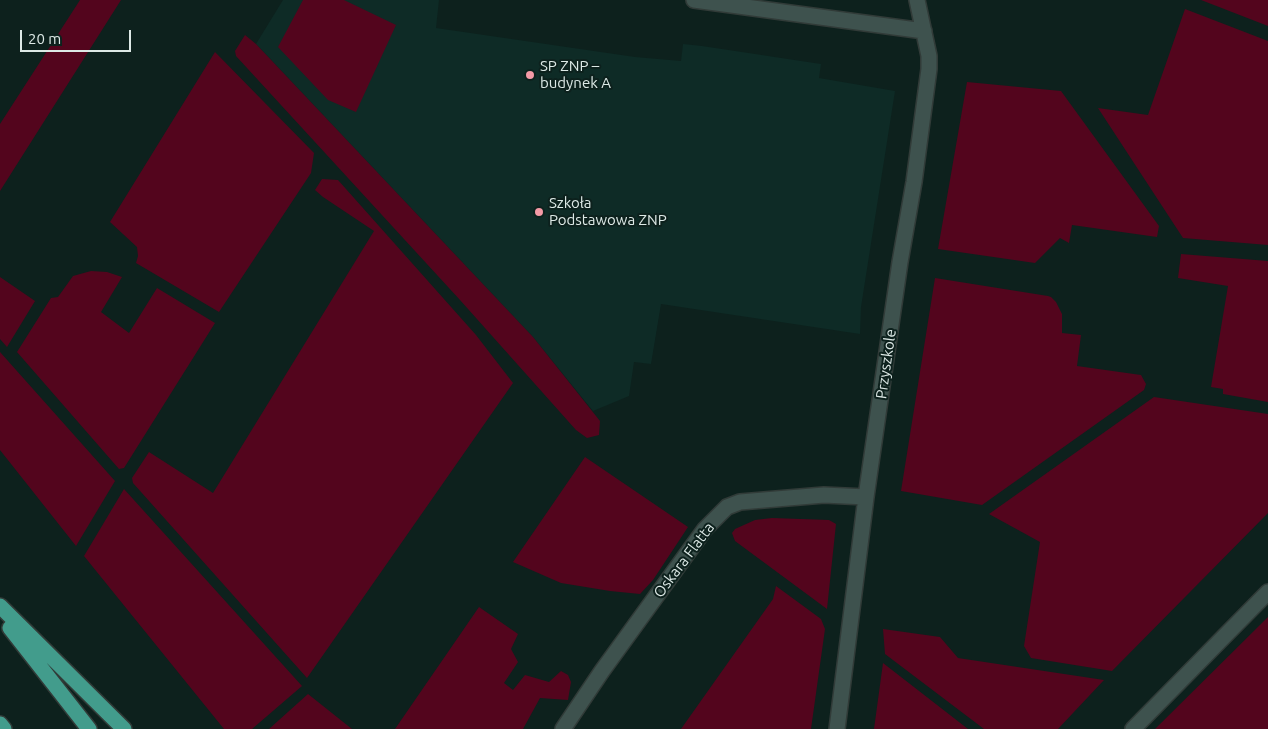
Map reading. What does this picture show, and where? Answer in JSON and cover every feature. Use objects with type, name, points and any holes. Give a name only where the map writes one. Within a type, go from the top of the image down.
[{"type":"main road","points":[[0,606],[124,729]]},
{"type":"main road","points":[[0,614],[89,729]]},
{"type":"main road","points":[[0,724],[4,729]]},
{"type":"street","points":[[694,0],[924,32]]},
{"type":"street","name":"Przyszkole","points":[[838,729],[866,497],[900,262],[914,182],[929,70],[929,56],[917,0]]},
{"type":"street","name":"Oskara Flatta","points":[[563,729],[602,671],[705,529],[727,507],[740,502],[824,495],[866,497]]},
{"type":"street","points":[[1133,729],[1268,592]]},
{"type":"shaded area","points":[[80,0],[121,0],[0,191],[0,124]]},
{"type":"shaded area","name":"Szkoła Podstawowa ZNP","points":[[283,0],[439,0],[436,28],[635,57],[681,61],[683,44],[702,46],[821,64],[819,78],[895,91],[861,307],[860,334],[661,304],[651,364],[634,362],[629,396],[593,411],[533,337],[256,44]]},
{"type":"shaded area","points":[[303,0],[344,0],[396,25],[356,112],[328,100],[278,47]]},
{"type":"shaded area","points":[[1201,0],[1268,0],[1268,26]]},
{"type":"shaded area","points":[[1185,9],[1268,41],[1268,245],[1183,238],[1098,108],[1148,115]]},
{"type":"shaded area","points":[[245,35],[256,44],[533,337],[600,421],[599,435],[587,438],[576,430],[460,300],[236,56],[235,51]]},
{"type":"shaded area","points":[[215,52],[314,153],[311,173],[219,312],[136,263],[138,256],[137,247],[110,222]]},
{"type":"shaded area","points":[[967,82],[1061,91],[1159,226],[1157,237],[1072,225],[1069,243],[1060,238],[1035,263],[938,249]]},
{"type":"shaded area","points":[[322,179],[338,180],[476,335],[513,383],[307,678],[133,483],[132,478],[149,452],[213,493],[374,231],[315,190]]},
{"type":"shaded area","points":[[1181,254],[1268,261],[1268,402],[1223,394],[1223,389],[1211,387],[1228,286],[1178,278]]},
{"type":"shaded area","points":[[91,271],[107,272],[122,277],[101,312],[129,333],[157,288],[215,323],[124,468],[119,469],[17,352],[51,298],[58,297],[73,276]]},
{"type":"shaded area","points":[[0,277],[35,301],[7,347],[0,339]]},
{"type":"shaded area","points":[[935,278],[1051,297],[1062,314],[1062,333],[1081,335],[1077,366],[1141,375],[1146,384],[1144,390],[982,505],[901,491]]},
{"type":"shaded area","points":[[0,352],[115,481],[76,546],[0,450]]},
{"type":"shaded area","points":[[1154,397],[1268,414],[1268,513],[1112,671],[1031,658],[1024,646],[1040,542],[989,514]]},
{"type":"shaded area","points":[[585,457],[688,527],[653,580],[640,594],[561,583],[513,562]]},
{"type":"shaded area","points":[[124,489],[302,686],[252,729],[224,729],[84,556]]},
{"type":"shaded area","points":[[772,518],[829,520],[836,524],[827,609],[735,541],[732,533],[735,529],[755,520]]},
{"type":"shaded area","points":[[776,586],[821,619],[825,629],[811,729],[681,729],[773,599]]},
{"type":"shaded area","points":[[479,607],[518,634],[511,649],[518,662],[504,683],[513,690],[525,675],[549,682],[561,671],[568,675],[571,682],[568,700],[540,698],[523,729],[395,729]]},
{"type":"shaded area","points":[[1268,617],[1268,729],[1155,729]]},
{"type":"shaded area","points":[[883,629],[940,637],[958,658],[1104,680],[1058,729],[984,729],[885,654]]},
{"type":"shaded area","points":[[883,663],[968,729],[874,729]]},
{"type":"shaded area","points":[[308,694],[352,729],[269,729]]},
{"type":"place","name":"SP ZNP – budynek A","points":[[530,75]]},
{"type":"place","name":"Szkoła Podstawowa ZNP","points":[[539,212]]}]
